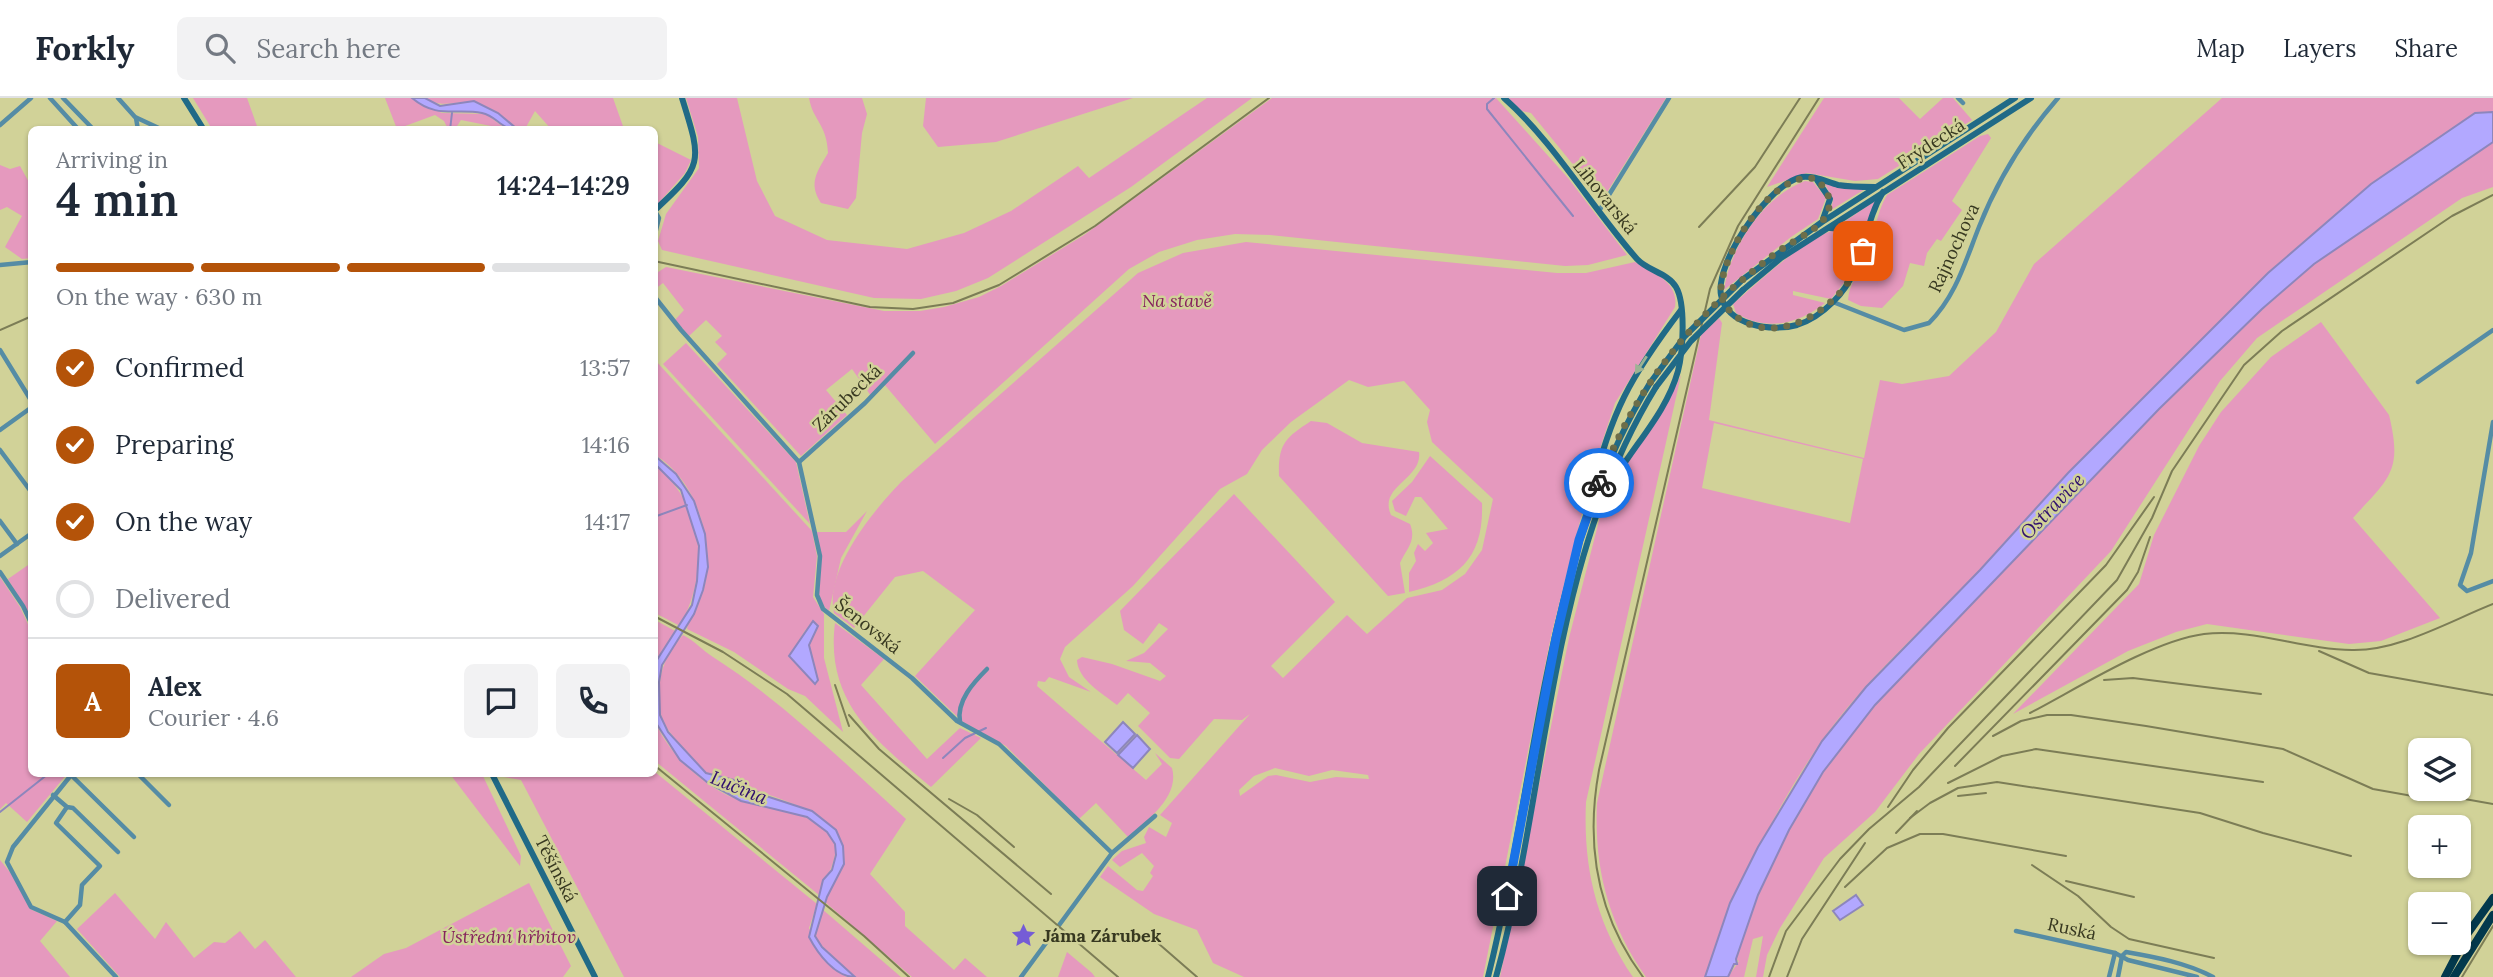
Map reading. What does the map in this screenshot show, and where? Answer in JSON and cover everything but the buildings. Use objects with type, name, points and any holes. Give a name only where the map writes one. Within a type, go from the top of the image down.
[{"type":"highway","points":[[2445,977],[2468,933],[2493,898]]},
{"type":"highway","points":[[2454,977],[2493,915]]},
{"type":"main road","points":[[184,98],[202,126]]},
{"type":"main road","points":[[658,208],[688,179],[695,165],[695,145],[682,98]]},
{"type":"main road","name":"Lihovarská","points":[[1504,98],[1639,261],[1673,283],[1679,293],[1681,310]]},
{"type":"main road","name":"Frýdecká","points":[[1653,385],[1685,337],[1742,280],[1822,222],[2015,98]]},
{"type":"main road","name":"Frýdecká","points":[[1653,385],[1691,341],[1743,290],[1781,258],[2031,98]]},
{"type":"main road","points":[[1875,187],[1844,186],[1801,177],[1788,183],[1756,214],[1731,254],[1720,293],[1724,304],[1735,316],[1751,324],[1768,327],[1803,323],[1833,302],[1863,257],[1873,214],[1884,192]]},
{"type":"main road","points":[[1816,179],[1827,190],[1830,199],[1822,222]]},
{"type":"main road","points":[[1828,228],[1855,234],[1861,242],[1863,257]]},
{"type":"main road","points":[[1587,540],[1608,490],[1668,398],[1681,358],[1681,310]]},
{"type":"main road","points":[[1488,977],[1507,896],[1556,638],[1579,540],[1616,408],[1642,362],[1681,310]]},
{"type":"main road","points":[[1579,540],[1607,461],[1653,385]]},
{"type":"main road","points":[[1496,977],[1564,639],[1587,540],[1609,476],[1653,385]]},
{"type":"main road","name":"Těšínská","points":[[494,777],[595,977]]},
{"type":"street","points":[[0,125],[31,98]]},
{"type":"street","points":[[50,98],[75,126]]},
{"type":"street","points":[[63,98],[90,126]]},
{"type":"street","points":[[118,98],[135,117],[154,126]]},
{"type":"street","points":[[1598,211],[1669,98]]},
{"type":"street","points":[[1958,98],[1963,103]]},
{"type":"street","name":"Rajnochova","points":[[1833,302],[1904,330],[1922,327],[1931,321],[1960,280],[1979,226],[2020,144],[2058,98]]},
{"type":"street","points":[[135,117],[137,126]]},
{"type":"street","points":[[0,258],[10,264]]},
{"type":"street","points":[[0,265],[28,262]]},
{"type":"street","name":"Šenovská","points":[[658,301],[799,462],[820,556],[817,595],[820,605],[912,678],[960,723],[1008,752],[1112,853]]},
{"type":"street","points":[[2418,382],[2493,330]]},
{"type":"street","points":[[0,349],[28,397]]},
{"type":"street","name":"Zárubecká","points":[[799,462],[877,391],[913,353]]},
{"type":"street","points":[[0,430],[28,407]]},
{"type":"street","points":[[2493,422],[2472,548],[2460,585],[2468,591],[2493,581]]},
{"type":"street","points":[[0,450],[28,488]]},
{"type":"street","points":[[0,521],[17,544]]},
{"type":"street","points":[[0,556],[28,536]]},
{"type":"street","points":[[0,572],[28,617]]},
{"type":"street","points":[[960,723],[958,716],[970,686],[987,669]]},
{"type":"street","points":[[69,777],[32,821],[7,857],[9,869],[23,887],[31,907],[65,922],[116,977]]},
{"type":"street","points":[[75,777],[134,837]]},
{"type":"street","points":[[141,777],[169,806]]},
{"type":"street","points":[[53,795],[67,807],[73,807],[118,852]]},
{"type":"street","points":[[65,922],[80,905],[82,886],[100,866],[56,823],[67,807]]},
{"type":"street","points":[[1021,977],[1112,853],[1155,816]]},
{"type":"street","name":"Ruská","points":[[2016,931],[2115,953],[2128,960],[2197,977]]},
{"type":"street","name":"Ruská","points":[[2122,956],[2126,952],[2149,957],[2196,968],[2213,977]]},
{"type":"street","points":[[2109,977],[2115,953]]},
{"type":"street","points":[[2118,977],[2122,956]]},
{"type":"green space","points":[[193,98],[247,98],[257,126],[210,126]]},
{"type":"green space","points":[[385,98],[412,98],[442,113],[486,114],[502,126],[461,120],[457,126],[446,126],[435,115],[405,126],[396,126]]},
{"type":"green space","points":[[425,98],[613,98],[623,126],[548,126],[535,111],[527,126],[513,126],[482,105],[468,102],[442,104]]},
{"type":"green space","points":[[686,98],[737,98],[757,181],[775,216],[827,240],[907,249],[964,233],[1011,211],[1078,166],[1089,178],[1207,98],[1252,98],[1131,187],[988,278],[956,291],[921,299],[874,298],[662,250],[658,241],[666,214],[699,168],[698,137]]},
{"type":"green space","points":[[809,98],[862,98],[867,114],[862,133],[856,198],[848,209],[821,203],[817,196],[816,178],[828,153],[823,129]]},
{"type":"green space","points":[[926,98],[1133,98],[996,142],[938,147],[923,126]]},
{"type":"green space","points":[[1272,98],[1496,98],[1568,178],[1627,255],[1588,265],[1565,266],[1270,235],[1235,234],[1197,240],[1159,252],[1129,269],[935,444],[884,384],[871,396],[852,369],[826,390],[847,415],[801,456],[717,364],[727,354],[715,342],[722,336],[706,320],[689,336],[675,320],[684,310],[663,283],[658,287],[658,272],[666,267],[884,311],[920,311],[979,297],[1084,235]]},
{"type":"green space","points":[[1508,98],[1666,98],[1602,200],[1531,113],[1522,111]]},
{"type":"green space","points":[[1824,98],[1899,98],[1920,119],[1943,98],[1953,98],[1972,120],[1878,179],[1855,181],[1807,173],[1767,187]]},
{"type":"green space","points":[[2222,98],[2493,98],[2493,112],[2454,131],[2381,178],[2283,262],[2160,382],[1899,652],[1839,718],[1802,770],[1769,827],[1741,885],[1705,977],[1646,977],[1622,936],[1606,894],[1598,850],[1597,803],[1701,335],[1719,318],[1722,323],[1709,420],[1864,458],[1880,380],[1902,384],[1949,376],[1996,332],[2034,264]],"holes":[[[1714,423],[1863,459],[1850,523],[1702,488]]]},
{"type":"green space","points":[[1988,134],[1991,138],[1952,201],[1962,210],[1941,241],[1937,239],[1927,253],[1924,266],[1910,263],[1903,286],[1882,308],[1861,306],[1848,300],[1887,195],[1980,136]]},
{"type":"green space","points":[[2493,142],[2493,187],[2462,198],[2257,338],[2220,381],[2111,551],[1919,754],[1875,812],[1824,858],[1780,928],[1767,955],[1763,977],[1756,977],[1763,936],[1753,939],[1744,977],[1728,977],[1739,961],[1736,959],[1758,895],[1789,830],[1823,772],[1875,705],[2159,409],[2262,309],[2314,264]]},
{"type":"green space","points":[[658,144],[691,160],[685,173],[658,204]]},
{"type":"green space","points":[[0,165],[10,169],[20,166],[28,181],[28,258],[22,259],[5,247],[22,216],[7,207],[0,210]]},
{"type":"green space","points":[[1805,181],[1813,182],[1826,198],[1818,219],[1724,290],[1733,257],[1751,225],[1776,198]]},
{"type":"green space","points":[[1825,184],[1865,189],[1831,210],[1833,200]]},
{"type":"green space","points":[[1875,201],[1864,243],[1860,234],[1838,226]]},
{"type":"green space","points":[[1836,230],[1854,236],[1860,248],[1846,280],[1831,299],[1793,291],[1793,295],[1825,303],[1804,316],[1782,323],[1759,322],[1736,313],[1733,304],[1768,273],[1811,241]]},
{"type":"green space","name":"Na stavě","points":[[1246,242],[1557,273],[1586,273],[1635,262],[1664,279],[1673,291],[1675,307],[1615,403],[1593,470],[1551,636],[1483,977],[1244,977],[1213,963],[1197,930],[1154,914],[1100,877],[1108,866],[1137,890],[1143,891],[1153,876],[1150,873],[1154,866],[1142,853],[1120,867],[1112,860],[1122,851],[1146,843],[1144,837],[1149,827],[1166,837],[1172,823],[1160,815],[1250,714],[1242,720],[1214,719],[1179,759],[1170,758],[1138,726],[1150,713],[1128,693],[1117,705],[1086,680],[1077,660],[1082,657],[1112,664],[1160,681],[1166,676],[1150,663],[1126,661],[1144,653],[1168,629],[1159,623],[1143,644],[1124,630],[1120,611],[1234,494],[1335,602],[1271,666],[1283,678],[1347,615],[1367,634],[1407,598],[1442,590],[1465,574],[1482,550],[1493,499],[1432,442],[1427,422],[1430,410],[1404,381],[1368,387],[1349,380],[1291,422],[1262,450],[1247,474],[1220,489],[1133,586],[1065,647],[1060,659],[1069,677],[1091,692],[1049,677],[1045,682],[1038,681],[1037,686],[1146,780],[1162,764],[1155,753],[1172,768],[1173,779],[1167,798],[1128,837],[1096,803],[1079,819],[1006,746],[963,722],[915,676],[975,610],[923,571],[895,577],[854,628],[834,613],[836,578],[844,560],[865,524],[901,482],[1138,273],[1183,253]],"holes":[[[1275,768],[1309,776],[1332,770],[1368,775],[1369,779],[1336,777],[1310,782],[1276,775],[1268,776],[1240,796],[1239,790],[1254,776]]]},
{"type":"green space","points":[[2321,322],[2389,415],[2393,434],[2394,450],[2390,473],[2353,518],[2440,618],[2381,641],[2349,644],[2207,624],[2176,632],[2128,651],[2013,714],[2139,584],[2154,535],[2199,446],[2221,412],[2271,357]]},
{"type":"green space","points":[[686,343],[796,462],[810,524],[663,364]]},
{"type":"green space","points":[[658,363],[812,531],[817,556],[813,597],[824,614],[824,658],[843,732],[805,696],[788,689],[734,652],[687,629],[705,584],[707,549],[699,512],[681,479],[658,457]],"holes":[[[806,629],[817,630],[809,645],[818,680],[815,684],[790,656]]]},
{"type":"green space","points":[[1681,375],[1586,802],[1587,849],[1594,894],[1610,936],[1633,977],[1500,977],[1569,638],[1602,509],[1610,491],[1663,409]]},
{"type":"green space","points":[[1311,421],[1327,423],[1362,443],[1419,452],[1414,469],[1395,489],[1389,505],[1391,515],[1410,524],[1412,530],[1410,545],[1400,563],[1405,593],[1388,596],[1279,476],[1280,456],[1285,443]]},
{"type":"green space","points":[[1430,456],[1482,503],[1481,522],[1473,552],[1455,573],[1442,581],[1409,592],[1409,573],[1416,561],[1414,553],[1418,544],[1425,551],[1433,543],[1426,533],[1448,529],[1421,497],[1415,497],[1406,516],[1395,511],[1392,501],[1412,482]]},
{"type":"green space","points":[[658,468],[684,499],[693,519],[697,540],[696,583],[680,626],[658,615]]},
{"type":"green space","points":[[867,511],[841,558],[829,611],[818,601],[820,564],[816,532],[846,532]]},
{"type":"green space","points":[[28,565],[28,614],[8,579]]},
{"type":"green space","points":[[0,577],[28,624],[28,777],[64,777],[27,822],[6,803],[0,809]]},
{"type":"green space","points":[[658,622],[675,631],[658,658]]},
{"type":"green space","points":[[835,623],[884,659],[861,685],[927,759],[960,728],[981,738],[931,787],[874,736],[846,698],[838,676],[834,651]]},
{"type":"green space","points":[[683,635],[789,713],[906,819],[870,874],[905,912],[905,926],[954,970],[965,958],[987,977],[912,977],[825,902],[842,867],[844,851],[835,830],[804,809],[709,774],[697,765],[666,727],[659,708],[663,669],[669,654]]},
{"type":"green space","points":[[658,727],[678,757],[716,789],[742,801],[809,819],[829,835],[835,846],[834,857],[819,895],[658,763]]},
{"type":"green space","points":[[658,774],[817,904],[809,928],[828,964],[847,977],[624,977],[521,780],[504,777],[658,777]]},
{"type":"green space","points":[[452,777],[483,777],[521,856],[520,866]]},
{"type":"green space","points":[[0,860],[22,887],[30,909],[57,921],[40,941],[70,977],[0,977]]},
{"type":"green space","name":"Ústřední hřbitov","points":[[529,883],[571,966],[563,977],[351,977],[384,954],[406,948]]},
{"type":"green space","points":[[115,893],[155,939],[166,922],[194,958],[214,942],[225,943],[240,931],[255,949],[265,940],[296,977],[120,977],[77,929]]},
{"type":"green space","points":[[822,909],[901,977],[855,977],[815,936]]},
{"type":"green space","points":[[1067,952],[1092,973],[1095,977],[1058,977]]},
{"type":"water","points":[[412,98],[425,98],[440,106],[474,101],[498,113],[513,126],[506,126],[482,113],[438,111]]},
{"type":"water","name":"Ostravice","points":[[2493,112],[2493,142],[2314,264],[2262,309],[2159,409],[1875,705],[1823,772],[1789,830],[1758,895],[1736,959],[1737,964],[1734,964],[1728,977],[1705,977],[1730,903],[1758,847],[1822,741],[1866,687],[1980,570],[2068,473],[2268,273],[2371,184],[2475,113]]},
{"type":"water","name":"Lučina","points":[[658,458],[676,474],[694,501],[705,534],[708,567],[694,614],[662,665],[659,682],[660,715],[668,732],[706,773],[738,781],[763,795],[812,811],[836,830],[843,846],[844,864],[827,897],[815,936],[822,947],[855,977],[834,969],[809,937],[823,880],[832,870],[836,855],[835,844],[827,832],[807,817],[741,801],[708,783],[680,760],[658,726],[658,658],[692,605],[697,581],[699,546],[681,490],[658,467]]},
{"type":"water","points":[[813,621],[818,626],[809,645],[818,680],[815,684],[789,656]]},
{"type":"water","points":[[1123,722],[1135,734],[1117,753],[1105,742]]},
{"type":"water","points":[[1137,735],[1150,749],[1133,768],[1118,755]]},
{"type":"water","points":[[1856,895],[1863,905],[1840,920],[1833,911]]},
{"type":"waterway","points":[[1494,98],[1487,104],[1487,109],[1573,216]]},
{"type":"waterway","points":[[450,126],[452,113]]},
{"type":"waterway","points":[[658,516],[687,505]]},
{"type":"waterway","points":[[943,758],[965,738],[986,728]]},
{"type":"waterway","points":[[0,812],[44,777]]},
{"type":"tram line","points":[[658,262],[870,307],[913,309],[953,303],[999,285],[1095,226],[1269,98]]},
{"type":"tram line","points":[[658,768],[864,936],[909,977]]},
{"type":"tram line","points":[[2462,977],[2493,926]]},
{"type":"railway","points":[[1699,227],[1755,167],[1800,98]]},
{"type":"railway","points":[[1643,977],[1615,929],[1598,879],[1593,826],[1599,770],[1710,289],[1738,226],[1819,98]]},
{"type":"railway","points":[[1769,977],[1786,931],[1840,859],[1869,829],[1919,787],[2117,580],[2152,518],[2172,471],[2244,365],[2282,331],[2452,216],[2493,195]]},
{"type":"railway","points":[[0,330],[28,318]]},
{"type":"railway","points":[[1888,807],[1913,770],[1948,728],[2106,565],[2154,497]]},
{"type":"railway","points":[[1955,766],[2127,590],[2138,572],[2150,537]]},
{"type":"railway","points":[[2030,713],[2139,655],[2184,638],[2204,634],[2241,634],[2315,647],[2370,649],[2406,640],[2493,604]]},
{"type":"railway","points":[[658,618],[723,652],[787,694],[1118,977]]},
{"type":"railway","points":[[2319,651],[2369,673],[2493,695]]},
{"type":"railway","points":[[2104,680],[2133,678],[2261,694]]},
{"type":"railway","points":[[835,685],[849,726]]},
{"type":"railway","points":[[849,715],[879,749],[1051,894]]},
{"type":"railway","points":[[1993,736],[2021,721],[2047,715],[2071,715],[2283,749],[2373,789],[2408,795]]},
{"type":"railway","points":[[1948,783],[2002,756],[2036,749],[2263,782]]},
{"type":"railway","points":[[1910,818],[1930,803],[1958,788],[1997,782],[2200,813],[2351,856]]},
{"type":"railway","points":[[1958,796],[1986,793]]},
{"type":"railway","points":[[949,799],[977,815],[1014,847]]},
{"type":"railway","points":[[2471,800],[2493,804]]},
{"type":"railway","points":[[1896,833],[1917,811]]},
{"type":"railway","points":[[1845,887],[1887,848],[1920,834],[1943,834],[2066,856]]},
{"type":"railway","points":[[1787,977],[1802,939],[1865,843]]},
{"type":"railway","points":[[2032,865],[2078,896],[2111,927],[2129,939],[2214,958]]},
{"type":"railway","points":[[2066,881],[2134,897]]},
{"type":"railway","points":[[1151,937],[1197,977]]},
{"type":"way so far","points":[[1599,483],[1623,427],[1667,358],[1710,309],[1716,304],[1724,296],[1742,280],[1777,252],[1822,222],[1830,199],[1827,190],[1816,179],[1800,177],[1779,190],[1756,214],[1742,234],[1726,266],[1721,297],[1722,300],[1724,304],[1735,316],[1751,324],[1780,328],[1807,321],[1833,302],[1857,268],[1863,251]]},
{"type":"place","name":"Jáma Zárubek","points":[[1023,936]]},
{"type":"route","points":[[1507,896],[1567,588],[1579,540],[1599,483]]}]
